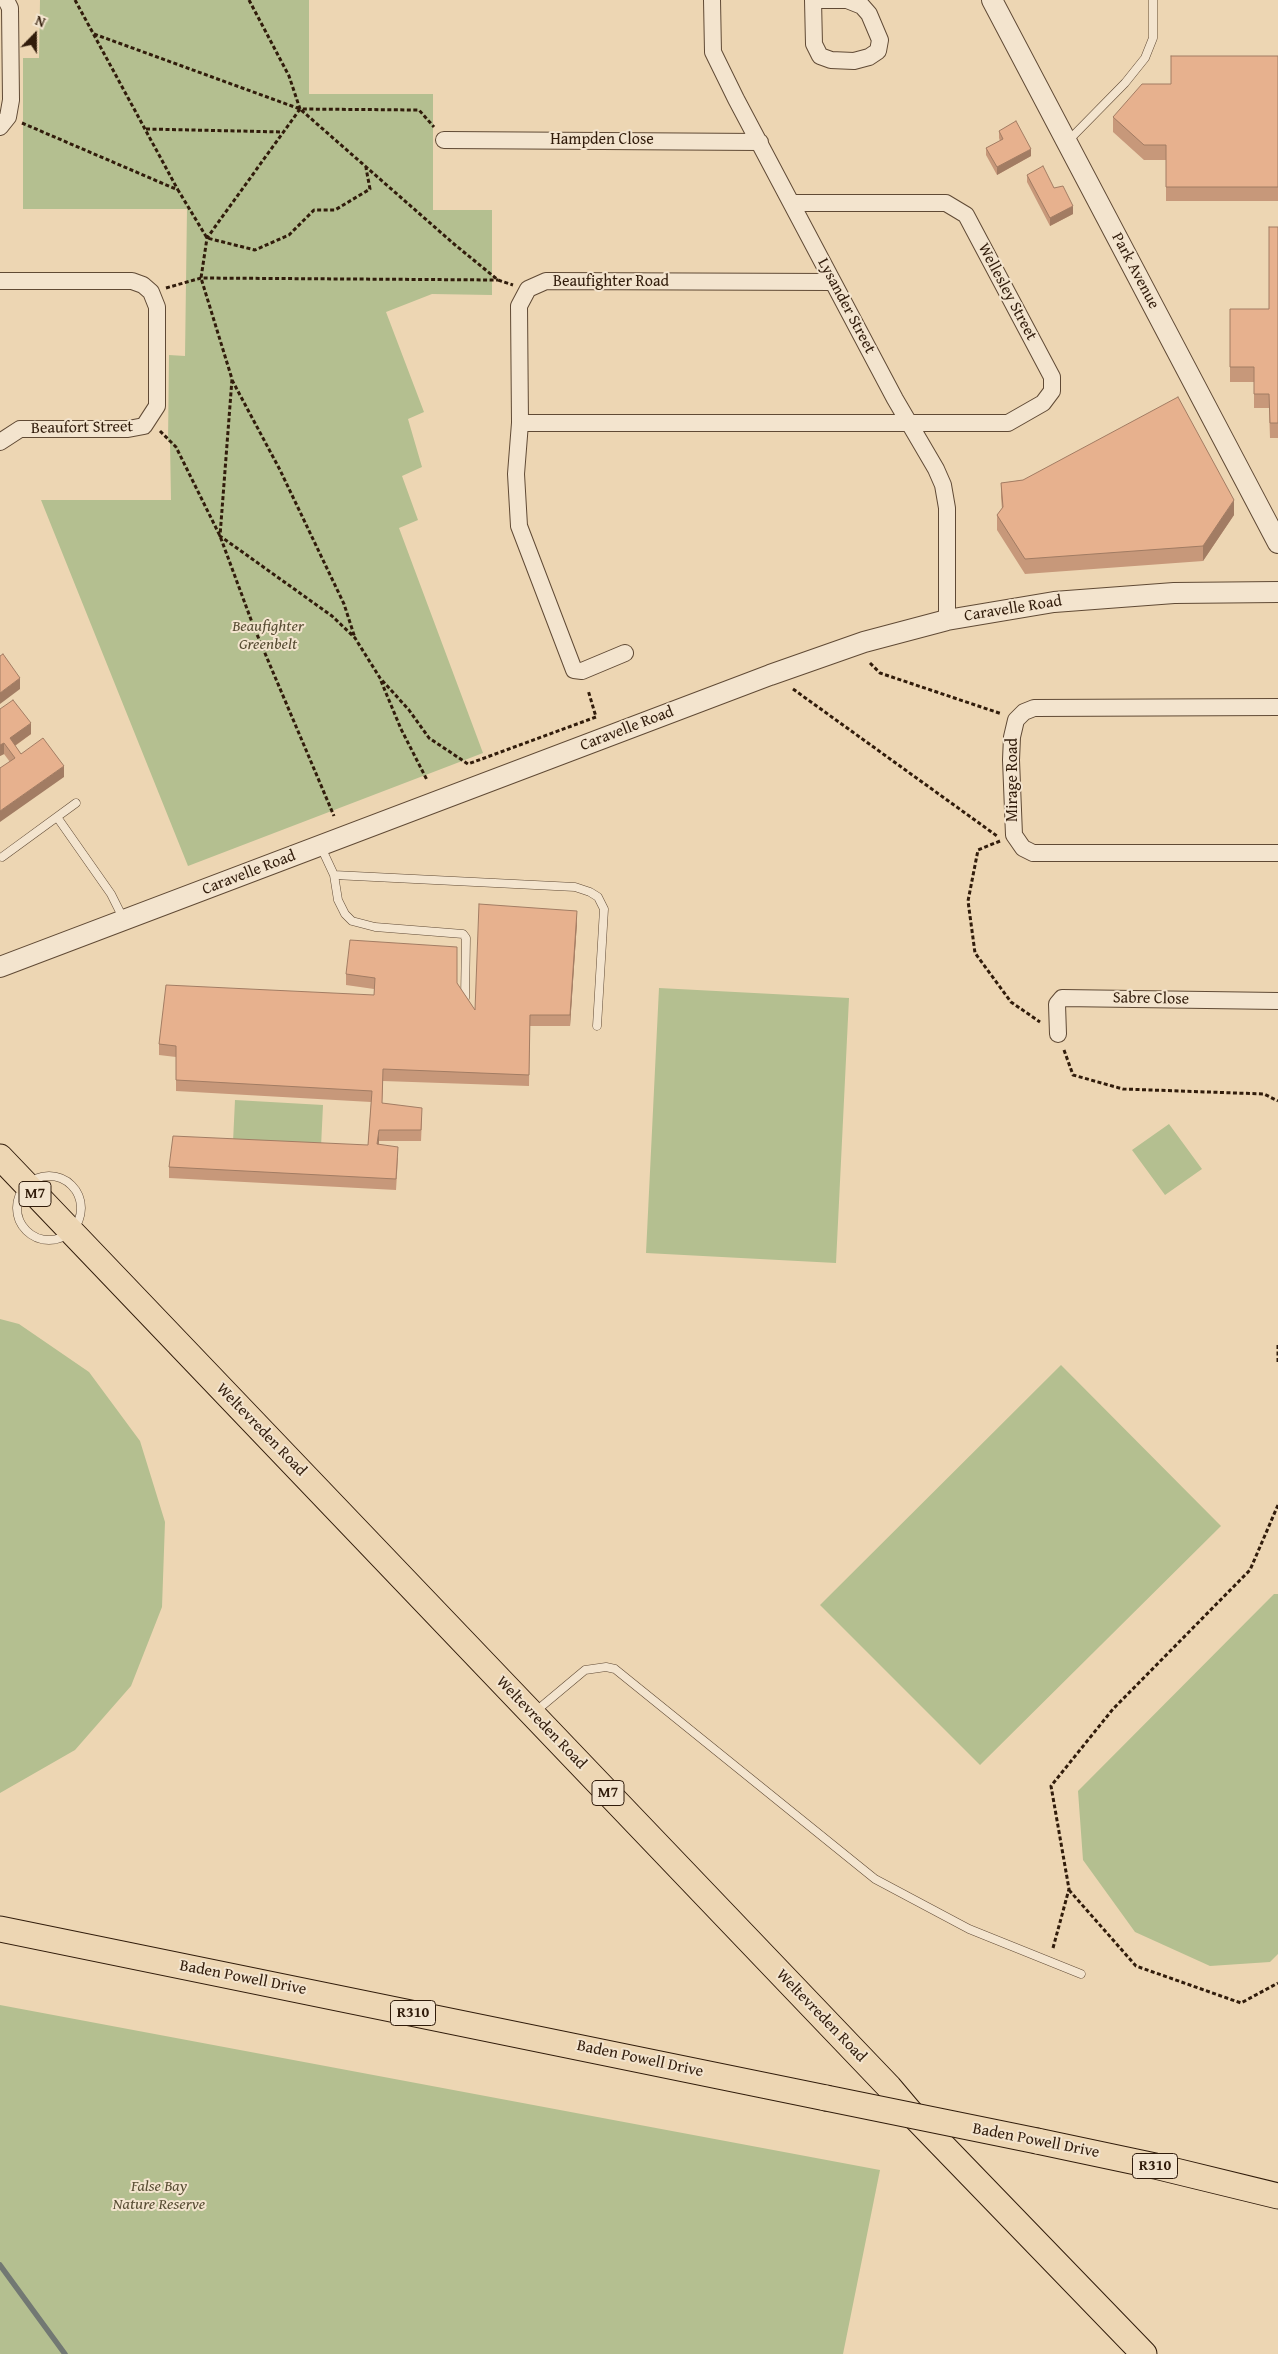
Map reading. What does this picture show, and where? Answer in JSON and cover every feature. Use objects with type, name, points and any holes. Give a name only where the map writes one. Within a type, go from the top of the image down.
[{"type":"main road","name":"Weltevreden Road","points":[[0,1157],[889,2087],[911,2113],[1135,2348]]},
{"type":"main road","name":"Baden Powell Drive","points":[[0,1929],[1037,2141],[1155,2166],[1278,2196]]},
{"type":"street","points":[[4,122],[11,100],[10,8],[6,0]]},
{"type":"street","name":"Lysander Street","points":[[712,0],[714,52],[736,100],[936,469],[946,496],[947,620]]},
{"type":"street","points":[[813,0],[814,44],[820,56],[831,60],[854,61],[869,57],[878,51],[880,40],[869,14],[862,6],[847,0],[818,0]]},
{"type":"street","name":"Park Avenue","points":[[992,0],[1278,543]]},
{"type":"street","name":"Hampden Close","points":[[444,140],[760,142]]},
{"type":"street","name":"Wellesley Street","points":[[792,203],[946,203],[966,215],[1052,377],[1052,391],[1043,403],[1008,423],[910,424]]},
{"type":"street","points":[[0,281],[132,281],[143,285],[151,292]]},
{"type":"street","name":"Beaufighter Road","points":[[528,289],[546,281],[833,282]]},
{"type":"street","points":[[528,289],[519,306],[520,423],[516,474],[519,526],[572,666],[576,672],[625,653]]},
{"type":"street","name":"Beaufort Street","points":[[0,442],[20,429],[128,429],[144,426],[157,406],[157,307],[151,292]]},
{"type":"street","points":[[520,423],[910,424]]},
{"type":"street","name":"Caravelle Road","points":[[0,967],[812,659],[872,640],[947,620],[1013,608],[1102,597],[1174,593],[1278,592]]},
{"type":"street","name":"Mirage Road","points":[[1278,707],[1045,707],[1028,709],[1016,720],[1012,737],[1011,760],[1013,830],[1019,844],[1028,851],[1038,854],[1278,853]]},
{"type":"street","name":"Sabre Close","points":[[1058,1034],[1057,1004],[1062,998],[1278,1001]]},
{"type":"lane","points":[[1067,142],[1125,83],[1145,58],[1153,38],[1152,0]]},
{"type":"lane","points":[[2,857],[76,803]]},
{"type":"lane","points":[[57,818],[111,894],[124,920]]},
{"type":"lane","points":[[320,846],[334,875],[335,890],[345,914],[358,923],[375,927],[464,934],[466,938],[464,998]]},
{"type":"lane","points":[[334,875],[575,887],[590,892],[598,897],[604,909],[597,1026]]},
{"type":"lane","points":[[532,1714],[585,1670],[606,1666],[615,1669],[875,1879],[969,1929],[1081,1974]]},
{"type":"path","points":[[75,0],[178,190],[207,238],[255,250],[289,235],[314,210],[335,210],[370,189],[366,167]]},
{"type":"path","points":[[249,0],[289,76],[300,109],[498,280]]},
{"type":"path","points":[[94,34],[300,109],[419,110],[444,140]]},
{"type":"path","points":[[300,109],[207,238],[201,278],[232,379],[280,470],[344,604],[355,638],[380,678],[429,738],[468,764],[596,718],[588,690]]},
{"type":"path","points":[[4,122],[178,190]]},
{"type":"path","points":[[145,129],[284,132]]},
{"type":"path","points":[[151,292],[201,278],[498,280],[528,289]]},
{"type":"path","points":[[220,536],[232,379]]},
{"type":"path","points":[[149,420],[176,447],[220,536],[253,625],[334,816]]},
{"type":"path","points":[[220,536],[332,616],[355,638]]},
{"type":"path","points":[[870,663],[880,673],[1016,720]]},
{"type":"path","points":[[380,678],[400,729],[427,780]]},
{"type":"path","points":[[793,689],[1002,840],[978,850],[968,901],[975,953],[1011,1002],[1058,1034],[1073,1075],[1123,1089],[1264,1094],[1278,1101]]},
{"type":"path","points":[[1278,1346],[1278,1363]]},
{"type":"path","points":[[1049,1961],[1069,1890],[1051,1786],[1113,1709],[1250,1570],[1278,1505]]},
{"type":"path","points":[[1069,1890],[1136,1966],[1241,2003],[1278,1983]]},
{"type":"green space","name":"Beaufighter Greenbelt","points":[[40,0],[309,0],[309,94],[433,94],[433,210],[492,210],[492,295],[432,294],[386,312],[424,412],[408,419],[422,467],[402,476],[418,520],[399,528],[483,753],[188,866],[41,500],[171,500],[170,442],[168,442],[169,355],[185,356],[187,209],[23,209],[23,58],[39,58]]},
{"type":"green space","points":[[659,988],[849,998],[836,1263],[646,1253]]},
{"type":"green space","points":[[235,1100],[323,1105],[321,1147],[233,1142]]},
{"type":"green space","points":[[1169,1124],[1202,1169],[1165,1195],[1132,1150]]},
{"type":"green space","points":[[0,1319],[19,1324],[89,1372],[140,1441],[165,1522],[162,1607],[131,1686],[75,1750],[0,1793]]},
{"type":"green space","points":[[1061,1365],[1221,1526],[980,1765],[820,1605]]},
{"type":"green space","points":[[1274,1594],[1278,1594],[1278,1954],[1270,1962],[1210,1966],[1135,1932],[1083,1860],[1078,1791]]},
{"type":"green space","name":"False Bay Nature Reserve","points":[[0,2005],[880,2170],[843,2354],[0,2354]]},
{"type":"building","points":[[1171,56],[1278,56],[1278,187],[1166,187],[1166,145],[1144,145],[1113,117],[1142,84],[1171,84]]},
{"type":"building","points":[[1016,121],[1031,149],[997,167],[986,148],[1003,139],[999,131]]},
{"type":"building","points":[[1043,166],[1054,188],[1063,186],[1073,206],[1050,218],[1027,175]]},
{"type":"building","points":[[1269,227],[1278,227],[1278,423],[1270,423],[1269,394],[1254,394],[1254,367],[1230,367],[1230,309],[1269,309]]},
{"type":"building","points":[[1178,397],[1234,500],[1203,546],[1025,559],[997,515],[1003,507],[1001,483],[1023,480]]},
{"type":"building","points":[[3,654],[20,678],[0,693],[0,656]]},
{"type":"building","points":[[13,700],[31,723],[10,738],[21,754],[43,738],[64,766],[0,811],[0,768],[15,758],[4,743],[0,745],[0,709]]},
{"type":"building","points":[[479,904],[577,911],[570,1015],[530,1015],[529,1075],[383,1069],[382,1103],[422,1108],[421,1130],[379,1130],[377,1144],[398,1147],[396,1179],[169,1167],[173,1136],[368,1145],[372,1091],[176,1080],[176,1046],[159,1044],[166,985],[374,995],[375,978],[346,974],[350,940],[457,947],[457,983],[475,1010]]},
{"type":"waterway","points":[[0,2265],[65,2354]]}]
